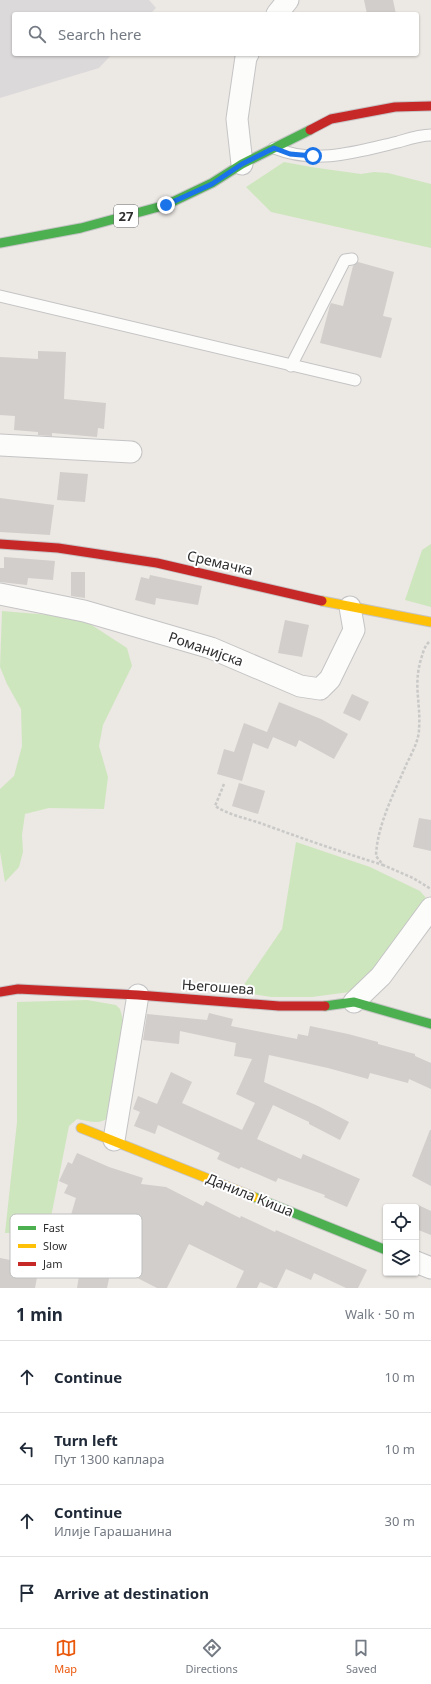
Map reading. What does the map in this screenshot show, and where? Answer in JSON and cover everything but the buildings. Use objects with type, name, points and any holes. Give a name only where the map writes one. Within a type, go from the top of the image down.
[{"type":"street","points":[[279,12],[288,0]]},
{"type":"street","points":[[242,164],[237,119],[247,56]]},
{"type":"street","name":"27","points":[[0,242],[81,228],[166,205],[212,184],[242,164],[331,119],[395,107],[431,106]]},
{"type":"street","points":[[0,445],[131,452]]},
{"type":"street","name":"Сремачка","points":[[0,544],[58,548],[157,563],[350,607],[431,622]]},
{"type":"street","name":"Романијска","points":[[0,594],[84,611],[211,648],[300,686],[320,689],[330,678],[354,630],[350,607]]},
{"type":"street","points":[[354,1002],[381,976],[431,908]]},
{"type":"street","name":"Његошева","points":[[0,992],[18,989],[138,995],[279,1006],[324,1006],[354,1002],[431,1024]]},
{"type":"street","points":[[114,1140],[138,995]]},
{"type":"street","name":"Данила Киша","points":[[81,1128],[383,1249]]},
{"type":"street","points":[[419,1263],[431,1268]]},
{"type":"lane","points":[[274,148],[290,154],[339,156],[431,135]]},
{"type":"lane","points":[[290,366],[345,260],[352,259]]},
{"type":"lane","points":[[0,296],[290,366],[355,380]]},
{"type":"path","points":[[383,865],[376,856],[376,844],[392,799],[414,748],[420,730],[416,687],[418,670],[426,646],[431,640]]},
{"type":"path","points":[[224,784],[215,806],[225,812],[383,865],[413,878],[431,889]]},
{"type":"shaded area","points":[[0,0],[149,0],[156,8],[152,12],[12,12],[12,56],[110,56],[99,68],[0,98]]},
{"type":"green space","points":[[284,162],[361,174],[374,172],[388,173],[431,184],[431,248],[271,212],[246,187]]},
{"type":"green space","points":[[431,544],[431,607],[405,600],[422,550]]},
{"type":"green space","points":[[2,611],[62,616],[84,620],[127,648],[132,666],[103,725],[99,746],[108,777],[104,809],[49,808],[25,814],[22,835],[23,852],[19,867],[5,882],[0,852],[0,789],[14,776],[22,746],[21,709],[7,684],[0,667]]},
{"type":"green space","points":[[296,842],[370,867],[420,891],[427,899],[357,991],[312,997],[271,997],[239,992],[282,929]]},
{"type":"green space","points":[[87,1000],[116,1005],[120,1009],[123,1020],[110,1116],[99,1122],[77,1119],[69,1126],[52,1214],[10,1214],[10,1233],[5,1233],[17,1122],[17,1002]]},
{"type":"traffic: fast","points":[[0,243],[81,228],[166,205],[212,183],[242,164],[310,130]]},
{"type":"traffic: fast","points":[[325,1006],[354,1002],[431,1024]]},
{"type":"traffic: fast","points":[[254,1197],[383,1249]]},
{"type":"traffic: slow","points":[[322,601],[431,622]]},
{"type":"traffic: slow","points":[[81,1128],[254,1197]]},
{"type":"traffic: jam","points":[[310,130],[331,119],[395,107],[431,106]]},
{"type":"traffic: jam","points":[[0,544],[58,548],[157,563],[322,601]]},
{"type":"traffic: jam","points":[[0,992],[18,989],[138,995],[279,1006],[325,1006]]},
{"type":"route","points":[[166,205],[212,184],[242,164],[274,148],[290,154],[313,156]]}]
